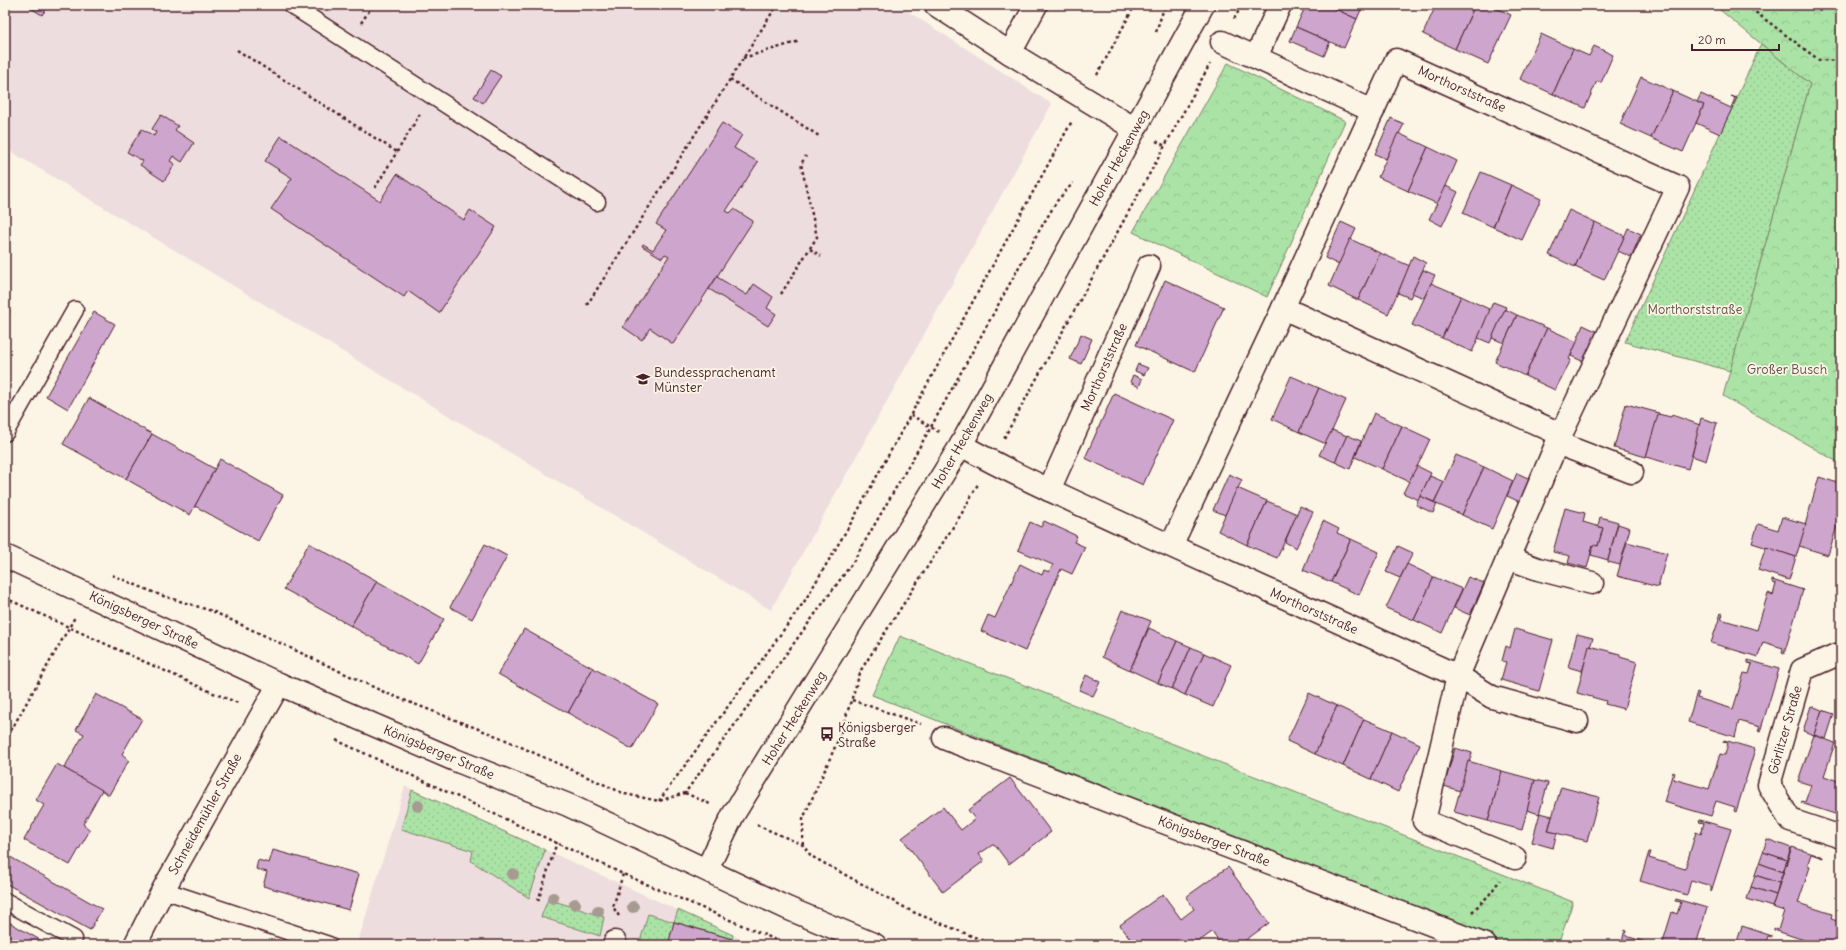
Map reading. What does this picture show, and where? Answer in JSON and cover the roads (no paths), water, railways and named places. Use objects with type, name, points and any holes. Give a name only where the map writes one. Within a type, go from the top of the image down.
[{"type":"street","points":[[936,5],[1010,54],[1135,129]]},
{"type":"street","points":[[1010,54],[1036,5]]},
{"type":"street","name":"Hoher Heckenweg","points":[[707,869],[733,815],[838,648],[961,445],[1203,5]]},
{"type":"street","points":[[1256,57],[1280,5]]},
{"type":"street","points":[[1222,42],[1373,111]]},
{"type":"street","name":"Morthorststraße","points":[[1171,546],[1283,308],[1396,60],[1678,187],[1559,439],[1458,676],[1424,821],[1515,858]]},
{"type":"street","name":"Morthorststraße","points":[[1049,490],[1149,266]]},
{"type":"street","points":[[1283,308],[1632,472]]},
{"type":"street","name":"Morthorststraße","points":[[961,445],[991,462],[1049,490],[1458,676],[1492,697],[1577,721]]},
{"type":"street","name":"Königsberger Straße","points":[[5,556],[278,684],[447,757],[568,805],[707,869],[787,908],[875,945]]},
{"type":"street","points":[[1508,558],[1538,569],[1592,583]]},
{"type":"street","name":"Görlitzer Straße","points":[[1841,657],[1836,655],[1802,670],[1769,785],[1790,820],[1841,837]]},
{"type":"street","name":"Schneidemühler Straße","points":[[135,945],[163,890],[278,684]]},
{"type":"street","name":"Königsberger Straße","points":[[944,738],[1485,945]]},
{"type":"lane","points":[[291,5],[597,202]]},
{"type":"lane","points":[[5,434],[75,310]]},
{"type":"lane","points":[[163,890],[329,945]]},
{"type":"lane","points":[[5,900],[74,939]]},
{"type":"place","name":"Bundessprachenamt Münster","points":[[643,379]]},
{"type":"place","name":"Königsberger Straße","points":[[827,734]]},
{"type":"park label","name":"Großer Busch","points":[[1787,369]]}]
